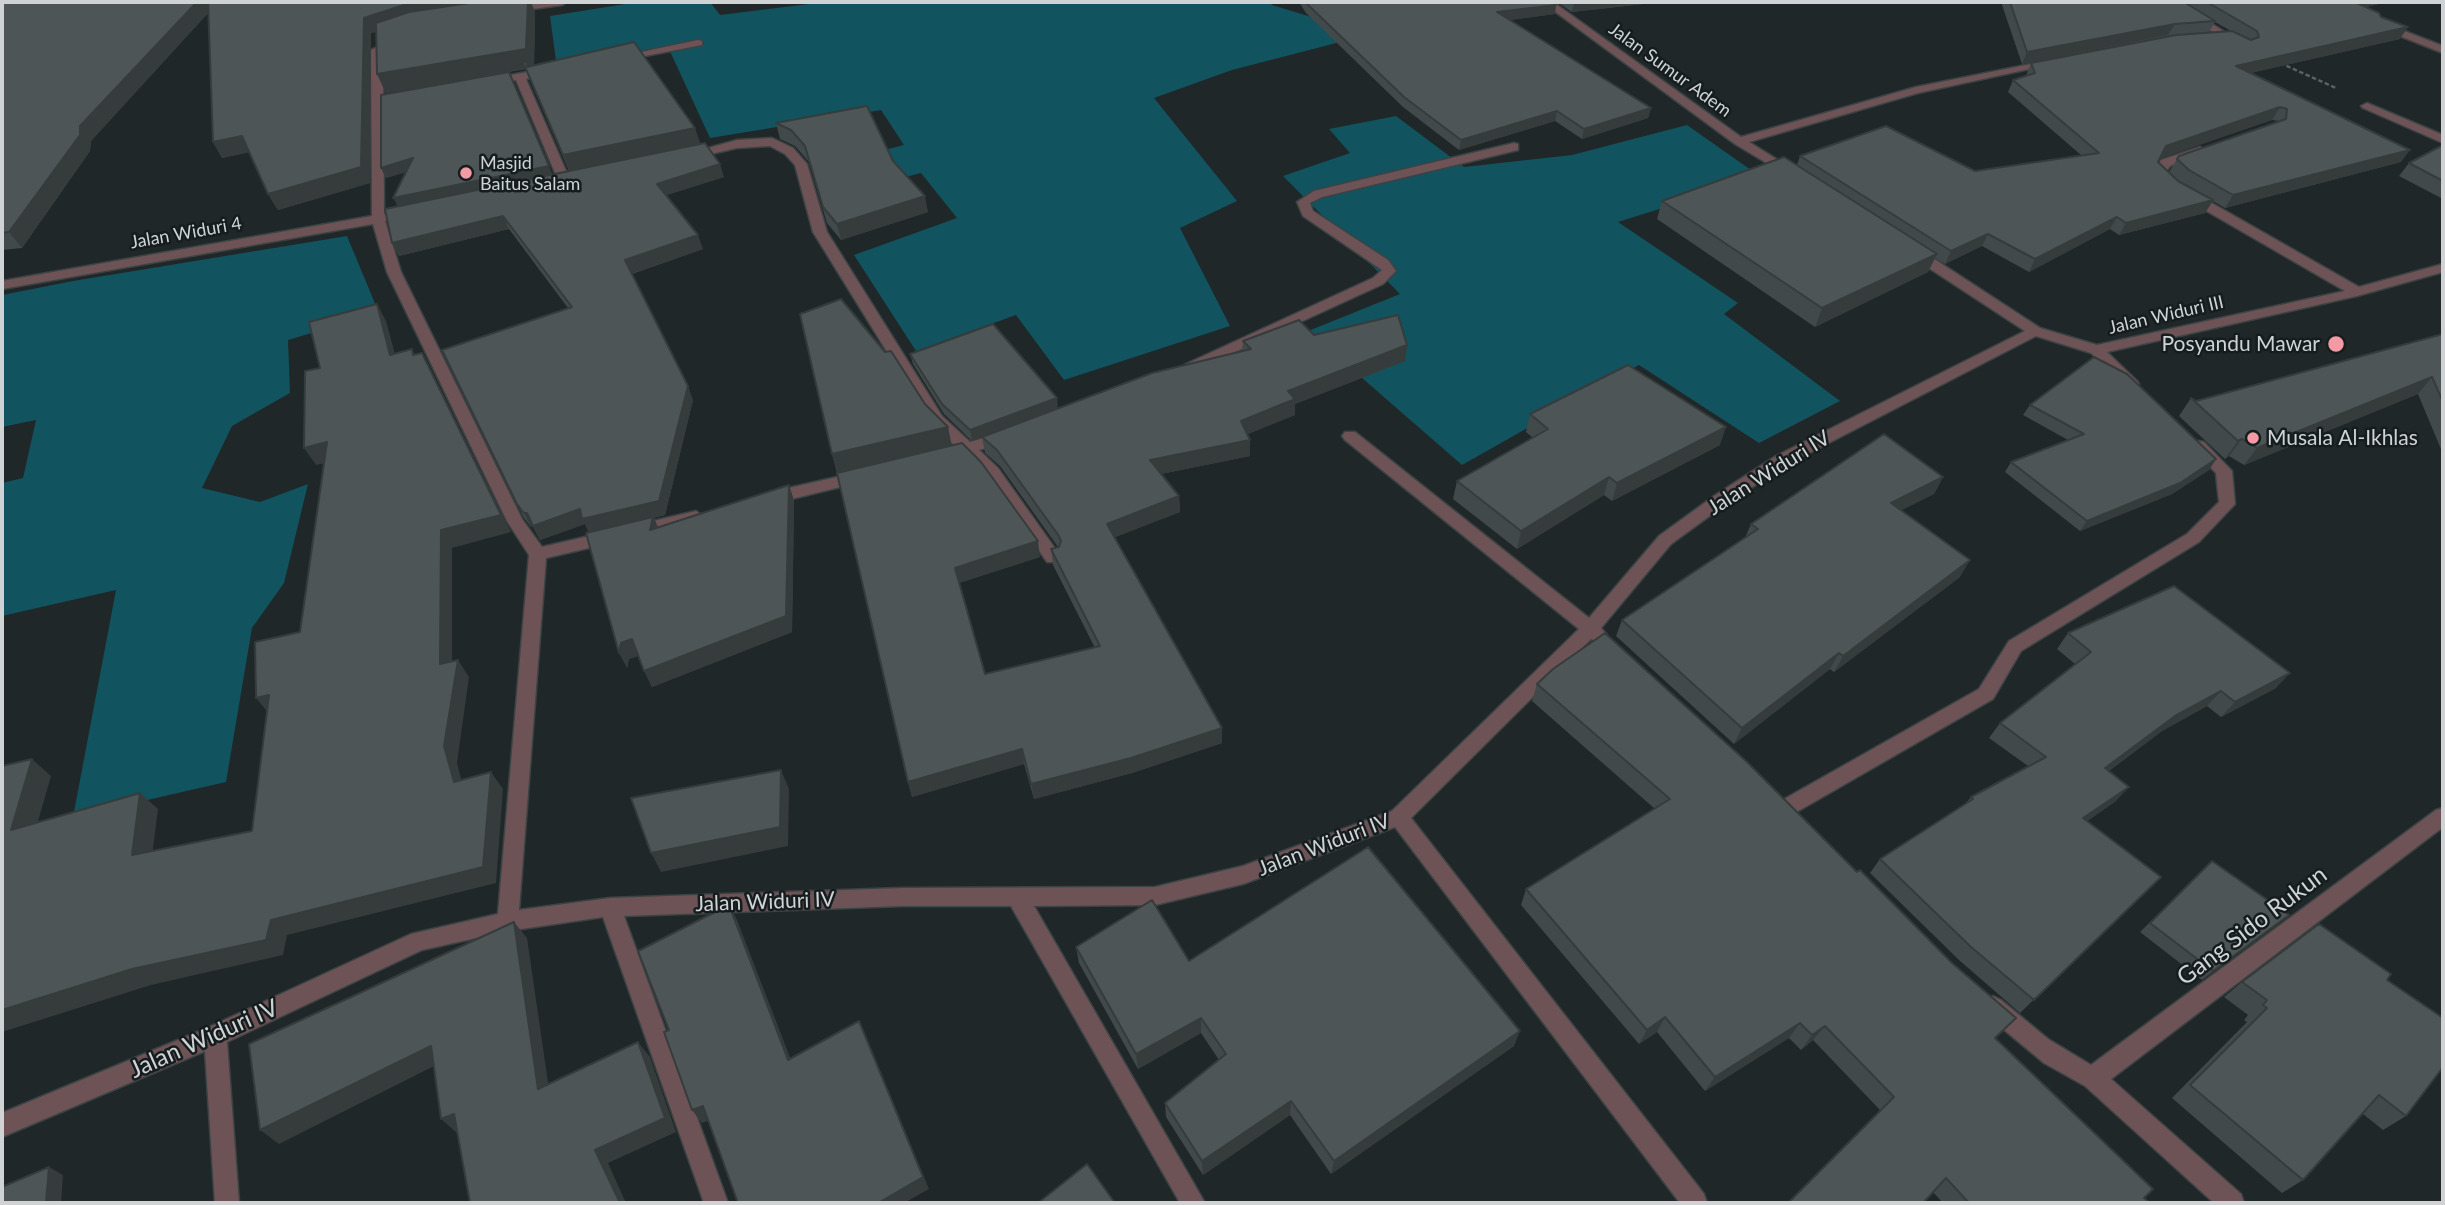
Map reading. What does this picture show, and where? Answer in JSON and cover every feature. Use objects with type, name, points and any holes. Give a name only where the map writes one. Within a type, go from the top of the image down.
[{"type":"street","points":[[495,12],[562,2]]},
{"type":"street","name":"Jalan Sumur Adem","points":[[1547,2],[1739,141]]},
{"type":"street","points":[[2171,2],[2245,47]]},
{"type":"street","points":[[2378,24],[2443,50]]},
{"type":"street","points":[[377,37],[378,219],[394,272],[515,521],[538,554],[508,921]]},
{"type":"street","points":[[2204,39],[2228,37]]},
{"type":"street","points":[[602,61],[698,43]]},
{"type":"street","points":[[1739,141],[1916,90],[2068,60]]},
{"type":"street","points":[[481,83],[561,69]]},
{"type":"street","points":[[520,77],[564,180]]},
{"type":"street","points":[[377,101],[390,99]]},
{"type":"street","points":[[2367,106],[2443,139]]},
{"type":"street","points":[[1739,141],[1807,184]]},
{"type":"street","points":[[675,158],[737,144],[772,142],[789,151],[801,164],[820,232],[936,419],[992,472],[1053,558]]},
{"type":"street","points":[[2213,146],[2165,163],[2159,173],[2176,188],[2357,292]]},
{"type":"street","points":[[1176,372],[1215,357],[1378,281],[1388,271],[1383,263],[1308,212],[1303,202],[1318,194],[1514,147]]},
{"type":"street","name":"Jalan Widuri 4","points":[[2,285],[404,214]]},
{"type":"street","name":"Jalan Widuri III","points":[[1898,242],[2035,331],[2096,350],[2357,292],[2443,268]]},
{"type":"street","name":"Jalan Widuri IV","points":[[2,1125],[215,1036],[419,941],[508,921],[610,907],[904,897],[1155,896],[1243,875],[1399,817],[1591,628],[1665,540],[1720,500],[1822,438],[2035,331]]},
{"type":"street","points":[[2096,350],[2146,397]]},
{"type":"street","points":[[927,460],[967,451],[1019,431]]},
{"type":"street","points":[[1803,824],[1781,803],[1986,694],[1997,680],[2003,662],[2015,646],[2193,538],[2227,504],[2224,471],[2185,434]]},
{"type":"street","points":[[1350,436],[1612,647]]},
{"type":"street","points":[[755,502],[874,473]]},
{"type":"street","points":[[538,554],[716,512]]},
{"type":"street","name":"Gang Sido Rukun","points":[[2093,1078],[2443,816]]},
{"type":"street","points":[[1399,817],[1695,1203]]},
{"type":"street","points":[[1017,898],[1193,1203]]},
{"type":"street","points":[[610,907],[716,1203]]},
{"type":"street","points":[[1978,994],[2045,1053],[2065,1066],[2093,1078],[2232,1203]]},
{"type":"street","points":[[215,1036],[227,1203]]},
{"type":"path","points":[[2245,47],[2334,86],[2367,106]]},
{"type":"shaded area","points":[[638,2],[710,2],[720,15],[825,2],[1271,2],[1272,5],[1318,19],[1406,25],[1232,70],[1154,98],[1237,201],[1180,228],[1230,326],[1064,380],[1016,315],[916,351],[854,255],[957,218],[921,173],[822,198],[812,168],[904,145],[881,110],[710,138],[668,47],[556,61],[550,16]]},
{"type":"shaded area","points":[[1396,116],[1464,167],[1572,155],[1687,125],[1761,177],[1618,222],[1738,303],[1724,314],[1840,401],[1759,443],[1639,365],[1462,465],[1308,331],[1400,294],[1283,176],[1350,153],[1329,129]]},
{"type":"shaded area","points":[[347,236],[379,313],[288,340],[290,393],[232,426],[202,488],[260,502],[308,484],[284,583],[252,628],[226,782],[73,817],[116,590],[2,616],[2,483],[23,478],[36,420],[2,427],[2,295]]},
{"type":"building","points":[[2,2],[197,2],[80,126],[80,135],[9,232],[2,233]]},
{"type":"building","points":[[208,2],[419,2],[364,18],[361,167],[268,194],[242,136],[213,142]]},
{"type":"building","points":[[476,2],[528,2],[526,49],[377,74],[376,23],[409,12]]},
{"type":"building","points":[[1305,2],[1552,2],[1556,5],[1497,12],[1651,108],[1584,129],[1557,111],[1461,140],[1404,97]]},
{"type":"building","points":[[2010,2],[2184,2],[2215,21],[2175,24],[2027,52]]},
{"type":"building","points":[[2207,2],[2355,2],[2379,13],[2381,17],[2408,27],[2236,66],[2410,150],[2233,195],[2189,170],[2177,159],[2179,156],[2286,119],[2287,109],[2280,107],[2166,146],[2158,162],[2178,181],[2213,200],[2126,223],[2117,217],[2035,259],[1988,234],[1951,251],[1800,156],[1886,126],[1975,171],[2099,153],[2013,80],[2035,73],[2031,63],[2176,35],[2232,31],[2251,40],[2259,37],[2257,31]]},
{"type":"building","points":[[634,42],[695,128],[563,155],[523,62],[527,62],[527,67]]},
{"type":"building","points":[[509,72],[549,166],[393,198],[413,158],[381,168],[381,95]]},
{"type":"building","points":[[867,106],[893,161],[925,196],[837,224],[823,207],[805,146],[791,130],[776,123]]},
{"type":"building","points":[[705,143],[720,164],[657,184],[698,235],[625,260],[688,386],[659,501],[582,519],[580,509],[533,526],[527,513],[517,504],[442,350],[572,307],[503,216],[392,243],[385,209]]},
{"type":"building","points":[[2443,145],[2443,181],[2409,163]]},
{"type":"building","points":[[1784,157],[1937,254],[1822,308],[1662,201]]},
{"type":"building","points":[[841,299],[885,352],[891,351],[925,404],[948,427],[832,454],[800,314]]},
{"type":"building","points":[[377,304],[390,355],[412,349],[413,355],[422,353],[501,515],[441,530],[440,664],[458,660],[444,746],[454,782],[491,772],[483,867],[271,920],[266,940],[132,969],[2,1010],[2,766],[32,759],[11,830],[140,793],[132,855],[252,831],[269,695],[256,698],[255,642],[300,632],[327,442],[304,448],[305,371],[320,368],[309,322]]},
{"type":"building","points":[[1398,315],[1407,345],[1288,391],[1295,399],[1241,421],[1250,440],[1150,460],[1179,496],[1107,524],[1222,728],[1131,758],[1031,784],[1022,749],[908,782],[837,473],[962,443],[981,462],[1038,541],[955,568],[985,674],[1100,646],[1051,549],[1059,547],[1059,536],[997,450],[982,437],[1152,373],[1251,349],[1243,341],[1299,320],[1314,335]]},
{"type":"building","points":[[993,324],[1057,398],[970,430],[942,404],[910,354]]},
{"type":"building","points":[[2443,334],[2443,402],[2432,377],[2257,448],[2242,439],[2238,441],[2191,398],[2196,401]]},
{"type":"building","points":[[2094,357],[2127,374],[2216,459],[2180,483],[2087,521],[2011,462],[2084,434],[2030,405]]},
{"type":"building","points":[[1628,365],[1726,427],[1617,483],[1609,477],[1521,531],[1457,481],[1548,429],[1530,414]]},
{"type":"building","points":[[1884,434],[1943,477],[1891,503],[1970,560],[1843,656],[1839,653],[1742,728],[1622,620],[1758,529],[1751,524]]},
{"type":"building","points":[[789,485],[786,616],[644,671],[632,639],[621,643],[619,653],[586,533],[653,517],[650,530]]},
{"type":"building","points":[[2174,586],[2290,673],[2235,702],[2221,691],[2175,716],[2105,768],[2129,787],[2083,818],[2161,877],[2034,1000],[1971,947],[1880,859],[1973,799],[1971,797],[2046,757],[2000,723],[2091,652],[2068,633]]},
{"type":"building","points":[[1605,633],[1747,762],[1952,963],[2016,1018],[1995,1038],[2153,1189],[2144,1198],[2150,1203],[1969,1203],[1946,1178],[1923,1203],[1788,1203],[1894,1097],[1825,1026],[1812,1035],[1800,1023],[1715,1077],[1665,1017],[1647,1030],[1526,889],[1670,799],[1537,684],[1553,669]]},
{"type":"building","points":[[781,770],[780,827],[651,853],[631,798]]},
{"type":"building","points":[[1368,847],[1520,1031],[1334,1161],[1291,1101],[1202,1161],[1165,1103],[1226,1054],[1201,1018],[1136,1054],[1076,947],[1152,900],[1189,961]]},
{"type":"building","points":[[2212,861],[2289,915],[2213,971],[2150,923]]},
{"type":"building","points":[[729,905],[788,1060],[859,1021],[923,1177],[878,1203],[738,1203],[703,1106],[692,1110],[664,1032],[669,1030],[638,951]]},
{"type":"building","points":[[514,922],[538,1089],[638,1042],[665,1118],[595,1150],[620,1203],[470,1203],[454,1114],[441,1119],[431,1046],[260,1130],[249,1044]]},
{"type":"building","points":[[2319,924],[2391,974],[2387,980],[2443,1018],[2443,1067],[2406,1116],[2379,1095],[2303,1180],[2190,1085],[2267,1008],[2263,1005],[2267,1000],[2242,982]]},
{"type":"building","points":[[1087,1164],[1115,1203],[1038,1203]]},
{"type":"building","points":[[49,1167],[46,1203],[2,1203],[2,1187]]},
{"type":"place","name":"Masjid Baitus Salam","points":[[466,173]]},
{"type":"place","name":"Posyandu Mawar","points":[[2336,344]]},
{"type":"place","name":"Musala Al-Ikhlas","points":[[2253,438]]}]
